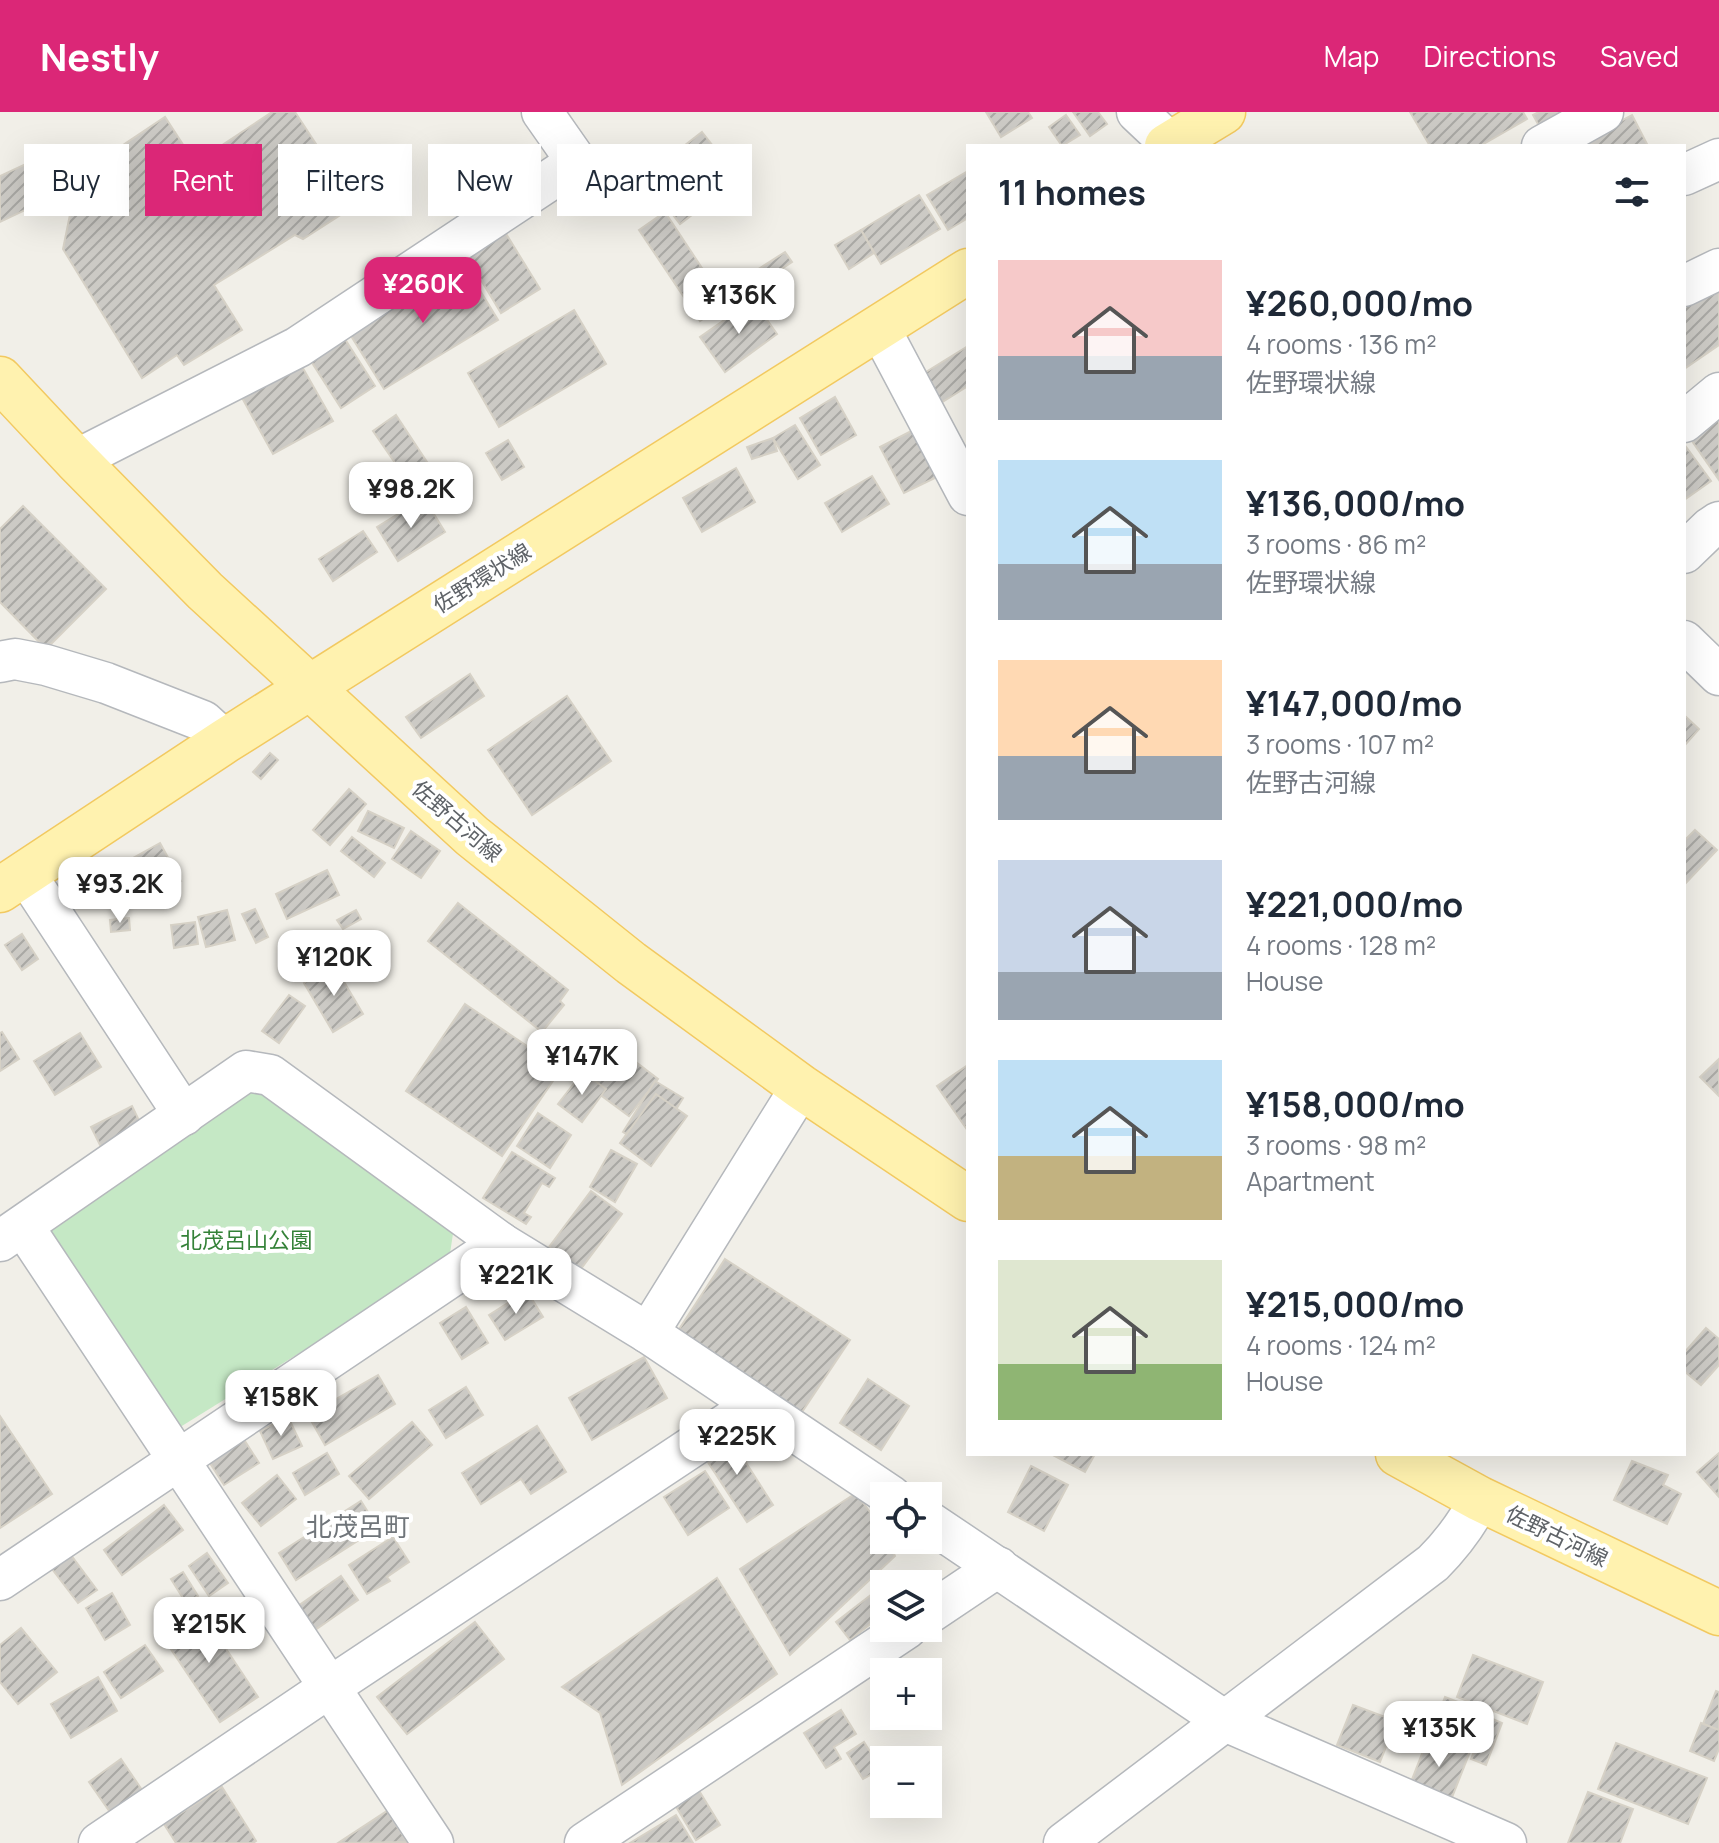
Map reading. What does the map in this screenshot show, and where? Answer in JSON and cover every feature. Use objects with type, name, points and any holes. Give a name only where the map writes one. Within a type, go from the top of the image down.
[{"type":"main road","points":[[1172,144],[1223,112]]},
{"type":"main road","name":"佐野環状線","points":[[13,882],[225,741],[966,272]]},
{"type":"main road","name":"佐野古河線","points":[[0,379],[205,591],[472,836],[631,963],[801,1087],[966,1198]]},
{"type":"main road","name":"佐野古河線","points":[[1402,1456],[1480,1499],[1719,1613]]},
{"type":"street","points":[[76,460],[298,347],[577,162],[542,112]]},
{"type":"street","points":[[1137,112],[1169,144]]},
{"type":"street","points":[[1546,144],[1603,112]]},
{"type":"street","points":[[1686,174],[1719,159]]},
{"type":"street","points":[[1686,285],[1719,269]]},
{"type":"street","points":[[879,327],[966,491]]},
{"type":"street","points":[[1686,420],[1719,393]]},
{"type":"street","points":[[1686,551],[1719,522]]},
{"type":"street","points":[[1686,643],[1719,675]]},
{"type":"street","points":[[0,662],[15,659],[46,665],[106,683],[203,721],[225,741]]},
{"type":"street","points":[[13,882],[184,1115]]},
{"type":"street","points":[[433,1843],[178,1460],[11,1233],[246,1071],[270,1075],[501,1243],[648,1333],[870,1482]]},
{"type":"street","points":[[648,1333],[801,1087]]},
{"type":"street","points":[[0,1580],[501,1243]]},
{"type":"street","points":[[99,1843],[755,1405]]},
{"type":"street","points":[[1064,1843],[1433,1563],[1454,1542],[1480,1499]]},
{"type":"street","points":[[942,1530],[1225,1721],[1499,1842]]},
{"type":"street","points":[[942,1605],[998,1567]]},
{"type":"street","points":[[585,1843],[886,1642]]},
{"type":"green space","name":"北茂呂山公園","points":[[251,1086],[454,1227],[449,1260],[177,1429],[41,1227]]},
{"type":"building","points":[[272,112],[295,112],[316,144],[278,144],[278,216],[339,216],[303,239],[295,235],[214,285],[242,330],[184,365],[177,355],[142,378],[63,249],[70,216],[129,216],[129,144],[124,144],[165,117],[183,144],[145,144],[145,216],[262,216],[262,144],[224,144]]},
{"type":"building","points":[[986,112],[1028,112],[1032,118],[1001,137]]},
{"type":"building","points":[[1073,112],[1098,112],[1107,124],[1090,136]]},
{"type":"building","points":[[1410,112],[1523,112],[1527,119],[1483,144],[1429,144]]},
{"type":"building","points":[[1560,112],[1566,123],[1544,135],[1533,115]]},
{"type":"building","points":[[1066,115],[1080,135],[1061,144],[1049,127]]},
{"type":"building","points":[[1632,115],[1647,144],[1578,144]]},
{"type":"building","points":[[702,132],[711,144],[687,144]]},
{"type":"building","points":[[24,165],[24,211],[0,222],[0,176]]},
{"type":"building","points":[[966,172],[966,219],[948,230],[927,195]]},
{"type":"building","points":[[919,195],[940,229],[881,264],[861,230]]},
{"type":"building","points":[[659,216],[668,216],[725,303],[700,321],[639,230]]},
{"type":"building","points":[[674,216],[690,216],[680,224]]},
{"type":"building","points":[[861,230],[874,253],[849,269],[835,245]]},
{"type":"building","points":[[505,232],[540,289],[501,313],[466,255]]},
{"type":"building","points":[[785,252],[792,262],[753,288],[746,277]]},
{"type":"building","points":[[462,261],[498,320],[384,389],[348,331]]},
{"type":"building","points":[[1719,289],[1719,345],[1686,368],[1686,300]]},
{"type":"building","points":[[753,300],[777,334],[725,372],[700,337]]},
{"type":"building","points":[[574,310],[606,364],[499,427],[468,373]]},
{"type":"building","points":[[343,336],[375,386],[341,408],[309,358]]},
{"type":"building","points":[[966,347],[966,387],[931,409],[913,380]]},
{"type":"building","points":[[300,363],[333,421],[273,454],[241,396]]},
{"type":"building","points":[[835,397],[856,435],[821,455],[800,418]]},
{"type":"building","points":[[1719,407],[1719,480],[1686,432]]},
{"type":"building","points":[[396,415],[431,468],[409,483],[373,431]]},
{"type":"building","points":[[795,425],[820,465],[798,479],[773,438]]},
{"type":"building","points":[[917,428],[941,475],[904,493],[880,447]]},
{"type":"building","points":[[773,438],[777,451],[752,459],[747,447]]},
{"type":"building","points":[[508,440],[524,467],[502,480],[486,453]]},
{"type":"building","points":[[1686,447],[1711,481],[1686,499]]},
{"type":"building","points":[[736,468],[755,502],[702,532],[683,498]]},
{"type":"building","points":[[453,469],[468,495],[446,509],[430,483]]},
{"type":"building","points":[[872,476],[889,504],[842,532],[825,503]]},
{"type":"building","points":[[424,498],[445,532],[398,561],[377,527]]},
{"type":"building","points":[[23,506],[106,589],[46,649],[0,602],[0,529]]},
{"type":"building","points":[[363,531],[377,552],[333,581],[319,559]]},
{"type":"building","points":[[470,674],[484,696],[421,738],[406,717]]},
{"type":"building","points":[[567,696],[611,761],[532,815],[488,750]]},
{"type":"building","points":[[1686,717],[1699,729],[1686,744]]},
{"type":"building","points":[[270,753],[278,760],[261,779],[253,772]]},
{"type":"building","points":[[349,789],[366,804],[330,845],[313,830]]},
{"type":"building","points":[[368,811],[404,828],[394,848],[358,831]]},
{"type":"building","points":[[1695,830],[1717,850],[1686,883],[1686,839]]},
{"type":"building","points":[[411,831],[440,851],[421,878],[392,859]]},
{"type":"building","points":[[352,837],[385,863],[374,877],[341,851]]},
{"type":"building","points":[[160,843],[181,881],[148,900],[126,862]]},
{"type":"building","points":[[327,870],[339,895],[287,919],[276,894]]},
{"type":"building","points":[[458,903],[568,990],[560,1001],[564,1005],[542,1032],[428,941]]},
{"type":"building","points":[[255,909],[268,937],[256,943],[242,914]]},
{"type":"building","points":[[227,910],[235,940],[206,947],[198,917]]},
{"type":"building","points":[[356,910],[361,919],[343,929],[337,920]]},
{"type":"building","points":[[129,918],[130,930],[111,932],[110,920]]},
{"type":"building","points":[[195,922],[198,944],[174,948],[171,925]]},
{"type":"building","points":[[22,934],[38,959],[22,970],[5,945]]},
{"type":"building","points":[[334,965],[363,1014],[333,1032],[304,983]]},
{"type":"building","points":[[289,995],[305,1006],[279,1043],[262,1031]]},
{"type":"building","points":[[465,1004],[561,1069],[502,1156],[406,1091]]},
{"type":"building","points":[[0,1033],[19,1059],[0,1071]]},
{"type":"building","points":[[80,1033],[101,1067],[55,1095],[34,1061]]},
{"type":"building","points":[[598,1033],[658,1079],[629,1116],[568,1071]]},
{"type":"building","points":[[1719,1059],[1719,1096],[1700,1077]]},
{"type":"building","points":[[966,1066],[966,1128],[937,1086]]},
{"type":"building","points":[[583,1072],[606,1089],[582,1122],[558,1104]]},
{"type":"building","points":[[655,1081],[683,1098],[651,1150],[623,1132]]},
{"type":"building","points":[[656,1094],[687,1116],[651,1166],[620,1143]]},
{"type":"building","points":[[132,1106],[145,1133],[104,1153],[91,1127]]},
{"type":"building","points":[[538,1113],[571,1135],[550,1168],[517,1146]]},
{"type":"building","points":[[611,1150],[637,1164],[615,1202],[590,1187]]},
{"type":"building","points":[[512,1152],[555,1178],[549,1187],[542,1183],[524,1213],[531,1217],[526,1224],[483,1198]]},
{"type":"building","points":[[591,1191],[622,1214],[580,1270],[549,1247]]},
{"type":"building","points":[[725,1259],[850,1340],[800,1415],[676,1334]]},
{"type":"building","points":[[527,1291],[543,1317],[505,1340],[489,1315]]},
{"type":"building","points":[[466,1307],[488,1343],[462,1359],[440,1323]]},
{"type":"building","points":[[1706,1328],[1719,1339],[1719,1365],[1701,1385],[1686,1373],[1686,1351]]},
{"type":"building","points":[[644,1357],[667,1398],[592,1440],[569,1398]]},
{"type":"building","points":[[378,1375],[395,1404],[325,1445],[308,1415]]},
{"type":"building","points":[[868,1379],[909,1406],[881,1450],[840,1423]]},
{"type":"building","points":[[466,1387],[483,1415],[446,1438],[429,1410]]},
{"type":"building","points":[[0,1416],[52,1494],[0,1528]]},
{"type":"building","points":[[288,1417],[302,1446],[273,1459],[260,1431]]},
{"type":"building","points":[[412,1422],[432,1445],[369,1499],[349,1476]]},
{"type":"building","points":[[537,1426],[566,1472],[531,1494],[521,1479],[481,1504],[462,1473]]},
{"type":"building","points":[[727,1433],[773,1505],[747,1522],[700,1450]]},
{"type":"building","points":[[243,1438],[259,1463],[224,1485],[208,1460]]},
{"type":"building","points":[[327,1453],[339,1474],[305,1495],[293,1473]]},
{"type":"building","points":[[1719,1453],[1719,1497],[1697,1472]]},
{"type":"building","points":[[1055,1456],[1094,1456],[1085,1472]]},
{"type":"building","points":[[1632,1461],[1668,1475],[1663,1485],[1681,1494],[1667,1524],[1614,1500]]},
{"type":"building","points":[[1031,1466],[1068,1485],[1044,1531],[1008,1512]]},
{"type":"building","points":[[705,1471],[729,1508],[688,1535],[664,1497]]},
{"type":"building","points":[[277,1475],[296,1499],[261,1526],[242,1503]]},
{"type":"building","points":[[856,1493],[870,1512],[870,1554],[895,1556],[880,1570],[870,1570],[870,1580],[790,1655],[740,1569]]},
{"type":"building","points":[[361,1501],[378,1528],[296,1580],[279,1553]]},
{"type":"building","points":[[164,1505],[183,1530],[122,1575],[104,1550]]},
{"type":"building","points":[[393,1537],[409,1562],[387,1577],[390,1581],[367,1594],[349,1565]]},
{"type":"building","points":[[68,1551],[97,1590],[78,1603],[49,1565]]},
{"type":"building","points":[[207,1553],[228,1583],[209,1596],[189,1566]]},
{"type":"building","points":[[183,1572],[198,1596],[186,1603],[171,1579]]},
{"type":"building","points":[[341,1576],[358,1600],[315,1630],[298,1606]]},
{"type":"building","points":[[717,1578],[777,1674],[622,1785],[600,1713],[562,1687]]},
{"type":"building","points":[[112,1593],[130,1625],[105,1640],[86,1608]]},
{"type":"building","points":[[870,1596],[870,1624],[850,1640],[836,1622]]},
{"type":"building","points":[[199,1608],[258,1697],[220,1722],[160,1633]]},
{"type":"building","points":[[475,1622],[504,1659],[407,1734],[377,1697]]},
{"type":"building","points":[[21,1628],[57,1672],[18,1704],[0,1682],[0,1645]]},
{"type":"building","points":[[145,1645],[163,1671],[121,1698],[104,1672]]},
{"type":"building","points":[[1473,1655],[1543,1682],[1527,1724],[1457,1697]]},
{"type":"building","points":[[98,1677],[117,1711],[71,1738],[51,1704]]},
{"type":"building","points":[[1716,1691],[1719,1692],[1719,1730],[1703,1724]]},
{"type":"building","points":[[1445,1697],[1489,1714],[1488,1717],[1502,1723],[1486,1765],[1471,1759],[1479,1740],[1435,1723]]},
{"type":"building","points":[[1353,1705],[1396,1721],[1380,1762],[1337,1745]]},
{"type":"building","points":[[841,1710],[856,1734],[834,1747],[841,1759],[826,1768],[804,1733]]},
{"type":"building","points":[[1701,1723],[1719,1730],[1719,1749],[1714,1761],[1690,1751]]},
{"type":"building","points":[[1432,1728],[1473,1744],[1447,1810],[1406,1795]]},
{"type":"building","points":[[864,1742],[870,1752],[870,1775],[863,1779],[847,1753]]},
{"type":"building","points":[[1616,1743],[1707,1778],[1688,1824],[1598,1789]]},
{"type":"building","points":[[121,1759],[142,1790],[110,1812],[89,1782]]},
{"type":"building","points":[[222,1787],[256,1841],[176,1843],[164,1824]]},
{"type":"building","points":[[698,1789],[720,1825],[696,1840],[674,1803]]},
{"type":"building","points":[[1588,1792],[1633,1809],[1620,1843],[1568,1843]]},
{"type":"building","points":[[387,1811],[407,1842],[338,1843]]},
{"type":"building","points":[[676,1815],[693,1843],[630,1843]]},
{"type":"district","name":"北茂呂町","points":[[358,1526]]}]
